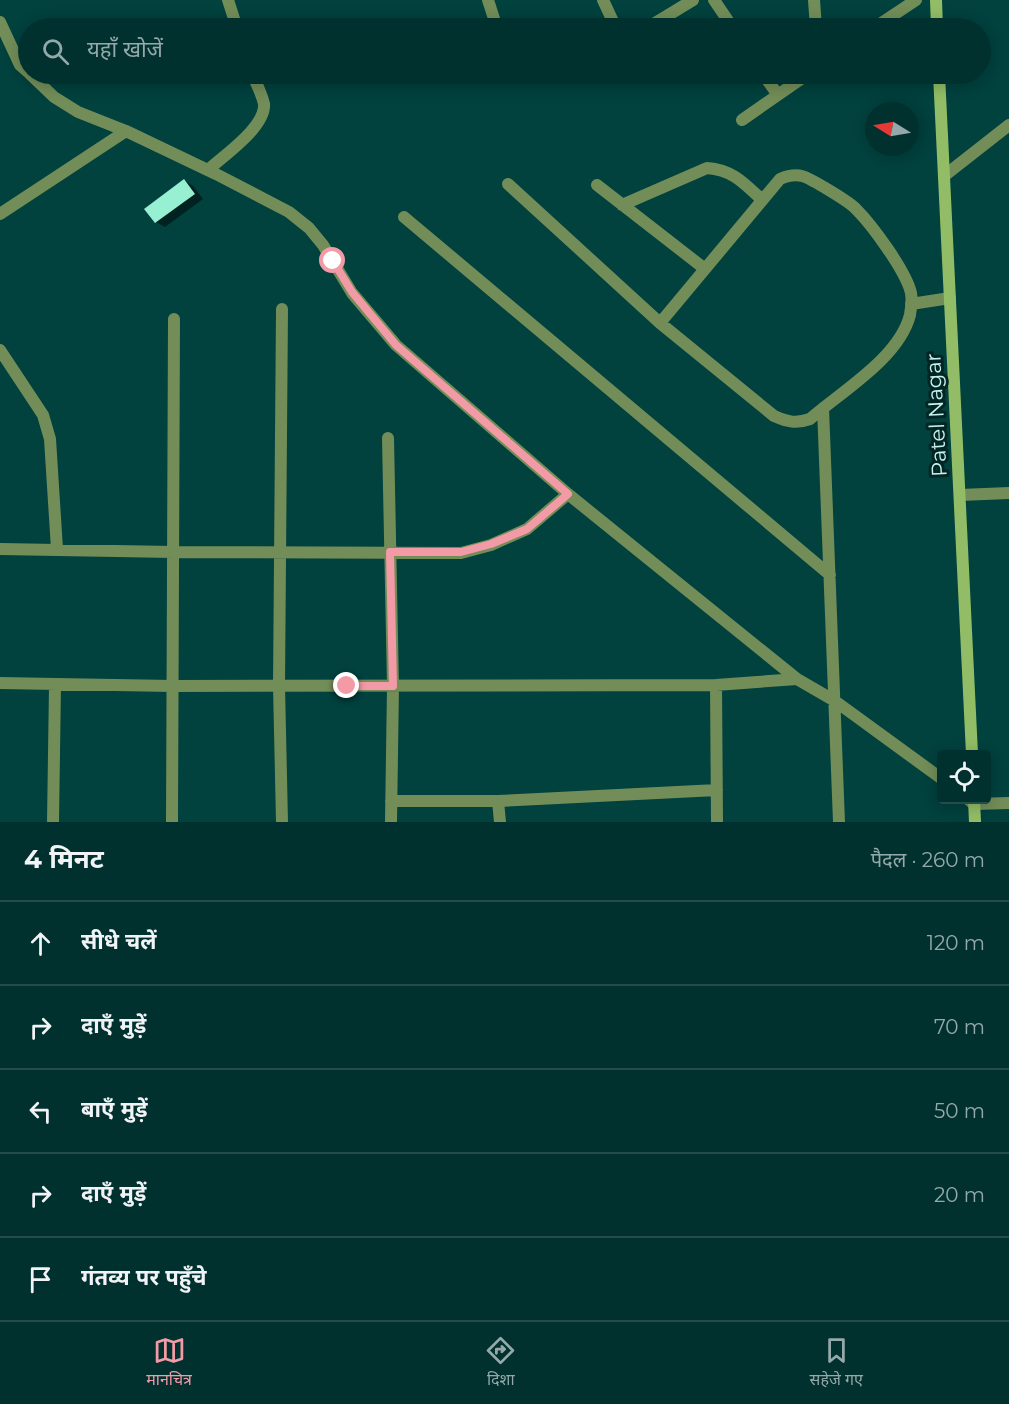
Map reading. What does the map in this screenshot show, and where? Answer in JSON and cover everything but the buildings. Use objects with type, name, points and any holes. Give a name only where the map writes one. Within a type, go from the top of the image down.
[{"type":"street","points":[[228,0],[234,18]]},
{"type":"street","points":[[488,0],[493,18]]},
{"type":"street","points":[[603,0],[611,18]]},
{"type":"street","points":[[663,18],[693,0]]},
{"type":"street","points":[[714,0],[726,18]]},
{"type":"street","points":[[814,0],[815,18]]},
{"type":"street","points":[[889,18],[916,0]]},
{"type":"street","points":[[936,4],[947,0]]},
{"type":"street","points":[[0,22],[18,60]]},
{"type":"street","points":[[40,84],[54,97],[78,112],[126,131],[289,212],[309,228],[323,245],[352,292],[396,345],[568,494],[797,679],[836,701],[937,775]]},
{"type":"street","points":[[208,170],[255,127],[263,116],[264,104],[256,84]]},
{"type":"street","points":[[770,84],[778,95]]},
{"type":"street","points":[[742,120],[794,84]]},
{"type":"street","name":"Patel Nagar","points":[[939,84],[972,750]]},
{"type":"street","points":[[944,176],[1009,125]]},
{"type":"street","points":[[0,214],[126,131]]},
{"type":"street","points":[[622,205],[707,168],[720,169],[734,174],[762,200]]},
{"type":"street","points":[[508,184],[660,323],[774,416],[787,422],[799,423],[810,419],[890,353],[904,331],[910,314],[911,293],[902,273],[855,207],[802,176],[790,175],[780,179],[660,323]]},
{"type":"street","points":[[597,185],[705,269]]},
{"type":"street","points":[[404,217],[830,575]]},
{"type":"street","points":[[910,304],[950,298]]},
{"type":"street","points":[[282,309],[279,686],[282,822]]},
{"type":"street","points":[[172,822],[174,319]]},
{"type":"street","points":[[0,350],[43,415],[50,439],[57,549]]},
{"type":"street","points":[[823,408],[839,822]]},
{"type":"street","points":[[388,438],[393,686],[391,822]]},
{"type":"street","points":[[960,495],[1009,493]]},
{"type":"street","points":[[0,549],[280,553],[461,552],[491,544],[527,529],[568,494]]},
{"type":"street","points":[[0,683],[172,686],[716,685],[797,679]]},
{"type":"street","points":[[53,822],[55,685]]},
{"type":"street","points":[[716,685],[717,822]]},
{"type":"street","points":[[391,801],[498,801],[717,790]]},
{"type":"street","points":[[498,801],[500,822]]},
{"type":"street","points":[[991,802],[1009,803]]},
{"type":"street","points":[[972,804],[975,822]]},
{"type":"route","points":[[333,261],[352,292],[396,345],[568,494],[527,529],[491,544],[461,552],[390,552],[393,686],[347,686]]}]
